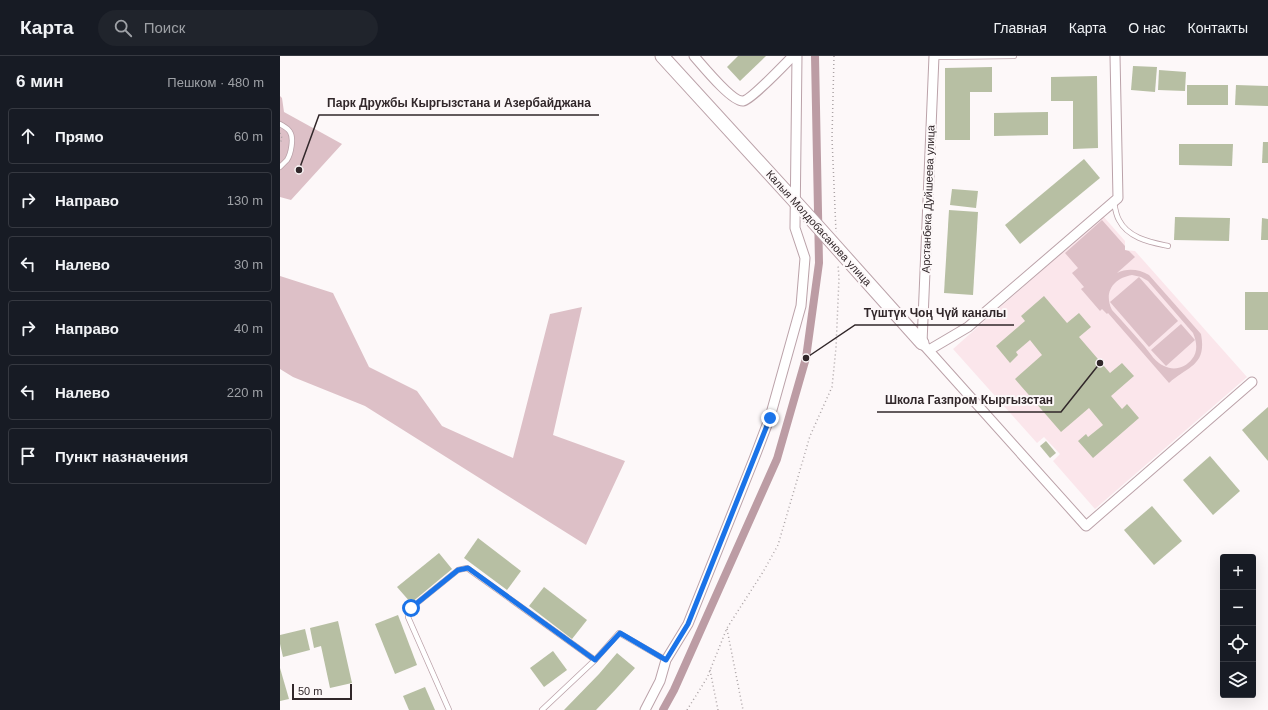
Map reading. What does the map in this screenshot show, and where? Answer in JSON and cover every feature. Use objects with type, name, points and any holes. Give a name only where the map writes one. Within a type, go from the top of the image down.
[{"type":"street","name":"Калыя Молдобасанова улица","points":[[662,56],[837,247],[1086,526],[1252,382]]},
{"type":"street","points":[[694,56],[730,95],[739,101],[743,101],[752,96],[793,56]]},
{"type":"street","points":[[645,710],[660,680],[666,660],[688,624],[770,418],[801,306],[805,258],[795,228],[797,56]]},
{"type":"street","name":"Арстанбека Дуйшеева улица","points":[[926,346],[934,56]]},
{"type":"street","points":[[926,346],[968,327],[1118,198],[1115,56]]},
{"type":"lane","points":[[934,56],[1014,56]]},
{"type":"lane","points":[[280,124],[288,129],[292,136],[288,159],[280,167]]},
{"type":"lane","points":[[1114,202],[1119,220],[1127,232],[1147,242],[1168,246]]},
{"type":"lane","points":[[449,710],[408,617],[411,608],[458,570],[468,568],[595,660]]},
{"type":"lane","points":[[542,710],[595,660],[620,633],[666,660]]},
{"type":"path","points":[[687,710],[710,670],[727,628],[747,594],[763,572],[778,545],[810,436],[832,387],[836,348],[839,278],[832,138],[834,56]]},
{"type":"path","points":[[280,133],[282,138],[280,144]]},
{"type":"path","points":[[727,628],[743,710]]},
{"type":"path","points":[[710,670],[718,710]]},
{"type":"shaded area","points":[[280,96],[282,98],[284,112],[342,144],[291,200],[280,197]]},
{"type":"shaded area","points":[[1103,216],[1125,241],[1125,250],[1135,251],[1247,377],[1095,509],[1053,461],[1060,454],[1044,437],[1037,443],[953,349]]},
{"type":"shaded area","points":[[1102,220],[1125,246],[1125,250],[1129,251],[1135,257],[1117,273],[1125,270],[1133,270],[1141,271],[1149,275],[1201,334],[1202,345],[1199,359],[1169,383],[1108,313],[1107,314],[1102,309],[1100,311],[1081,289],[1084,287],[1072,273],[1078,268],[1065,253]],"holes":[[[1132,275],[1141,277],[1148,281],[1193,333],[1196,343],[1196,350],[1194,356],[1186,365],[1179,368],[1168,368],[1158,363],[1112,310],[1109,297],[1115,283],[1120,279]]]},
{"type":"shaded area","points":[[280,276],[333,293],[369,367],[417,391],[442,426],[513,458],[550,314],[582,307],[553,435],[625,461],[586,545],[365,406],[293,377],[280,369]]},
{"type":"shaded area","points":[[1139,277],[1178,321],[1149,347],[1110,302]]},
{"type":"shaded area","points":[[1181,324],[1195,340],[1166,366],[1151,350]]},
{"type":"building","points":[[738,56],[766,56],[740,81],[727,67]]},
{"type":"building","points":[[1133,66],[1157,67],[1155,92],[1131,90]]},
{"type":"building","points":[[992,67],[992,92],[970,92],[970,140],[945,140],[945,68]]},
{"type":"building","points":[[1159,70],[1186,72],[1185,91],[1158,90]]},
{"type":"building","points":[[1097,76],[1098,148],[1073,149],[1073,101],[1051,101],[1051,77]]},
{"type":"building","points":[[1187,85],[1228,85],[1228,105],[1187,105]]},
{"type":"building","points":[[1236,85],[1268,86],[1268,106],[1235,105]]},
{"type":"building","points":[[1048,112],[1048,135],[994,136],[994,113]]},
{"type":"building","points":[[1263,142],[1268,142],[1268,163],[1262,163]]},
{"type":"building","points":[[1179,144],[1233,144],[1232,166],[1179,165]]},
{"type":"building","points":[[1084,159],[1100,178],[1020,244],[1005,225]]},
{"type":"building","points":[[952,189],[978,191],[976,208],[950,205]]},
{"type":"building","points":[[949,210],[978,212],[973,295],[944,293]]},
{"type":"building","points":[[1175,217],[1230,218],[1229,241],[1174,240]]},
{"type":"building","points":[[1262,218],[1268,219],[1268,240],[1261,240]]},
{"type":"building","points":[[1245,292],[1268,292],[1268,330],[1245,330]]},
{"type":"building","points":[[1044,296],[1067,323],[1079,313],[1091,327],[1079,337],[1110,373],[1122,363],[1134,376],[1111,396],[1122,409],[1127,404],[1139,418],[1093,458],[1078,441],[1086,434],[1088,437],[1103,425],[1089,408],[1061,432],[1015,379],[1042,355],[1030,340],[1016,352],[1018,355],[1010,363],[996,346],[1025,321],[1021,316]]},
{"type":"building","points":[[1268,407],[1268,461],[1242,430]]},
{"type":"building","points":[[1046,441],[1056,453],[1050,458],[1040,446]]},
{"type":"building","points":[[1210,456],[1240,491],[1213,515],[1183,480]]},
{"type":"building","points":[[1152,506],[1182,541],[1154,565],[1124,530]]},
{"type":"building","points":[[478,538],[521,571],[507,590],[464,558]]},
{"type":"building","points":[[439,553],[452,569],[411,603],[397,587]]},
{"type":"building","points":[[544,587],[587,620],[572,639],[529,606]]},
{"type":"building","points":[[398,615],[417,665],[395,674],[375,624]]},
{"type":"building","points":[[338,621],[352,683],[330,688],[321,646],[314,648],[310,628]]},
{"type":"building","points":[[305,629],[310,650],[283,657],[280,644],[280,635]]},
{"type":"building","points":[[553,651],[567,670],[544,687],[530,668]]},
{"type":"building","points":[[617,653],[635,668],[616,689],[596,710],[564,710],[599,674]]},
{"type":"building","points":[[280,668],[289,699],[280,701]]},
{"type":"building","points":[[425,687],[435,710],[409,710],[403,696]]},
{"type":"waterway","points":[[663,710],[674,690],[777,459],[806,358],[819,263],[815,56]]},
{"type":"place","name":"Парк Дружбы Кыргызстана и Азербайджана","points":[[299,170]]},
{"type":"place","name":"Түштүк Чоң Чүй каналы","points":[[806,358]]},
{"type":"place","name":"Школа Газпром Кыргызстан","points":[[1100,363]]},
{"type":"route","points":[[411,608],[458,570],[468,568],[595,660],[620,633],[666,660],[688,624],[770,418]]}]
